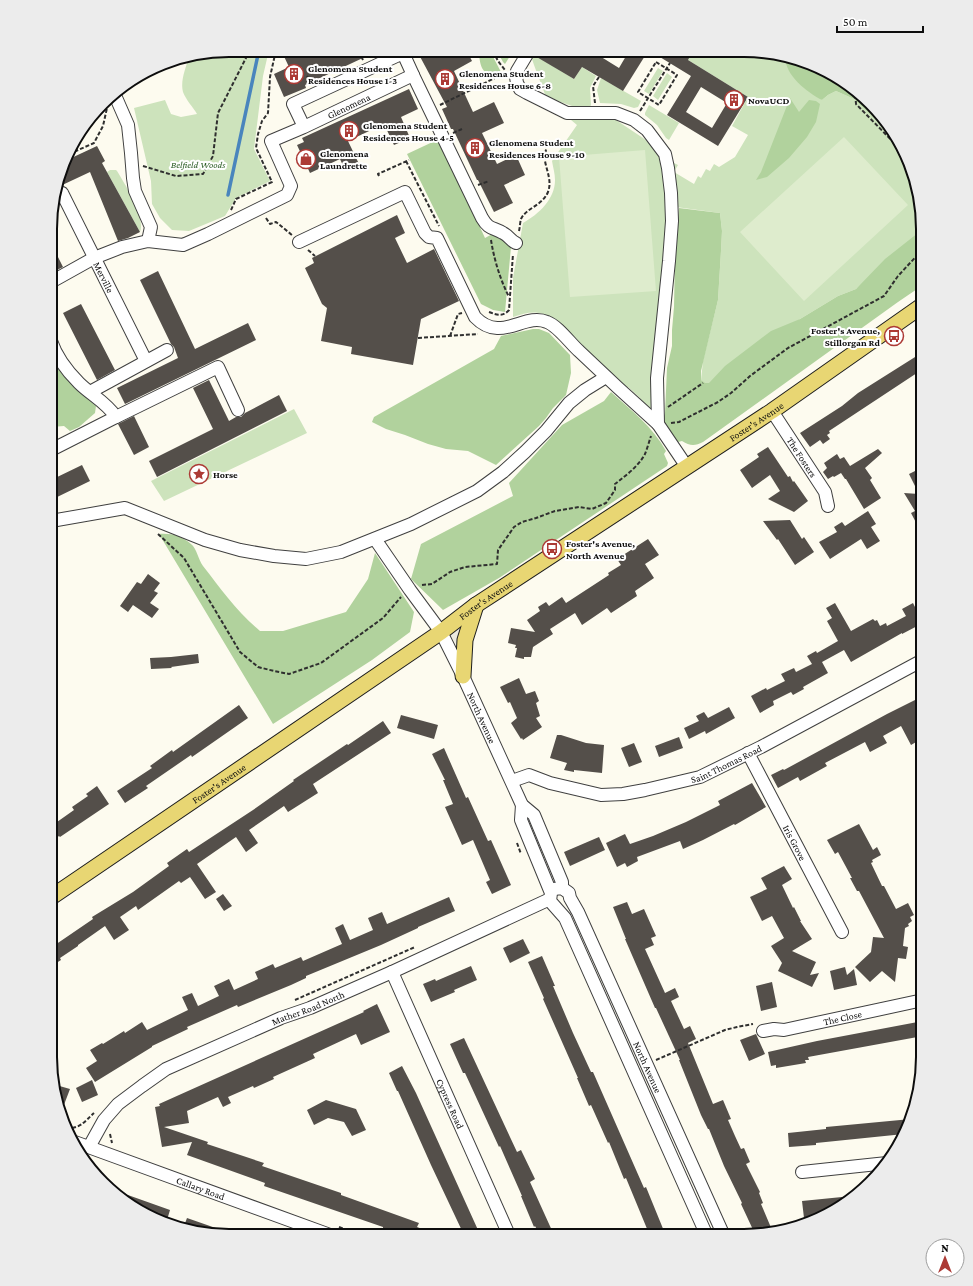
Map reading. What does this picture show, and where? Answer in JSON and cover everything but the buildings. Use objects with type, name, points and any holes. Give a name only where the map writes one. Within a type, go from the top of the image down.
[{"type":"main road","name":"Foster's Avenue","points":[[57,893],[440,632],[476,605],[772,410],[916,310]]},
{"type":"main road","points":[[463,676],[465,640],[476,605]]},
{"type":"street","points":[[304,127],[293,104],[392,57]]},
{"type":"street","points":[[404,57],[482,218],[487,226],[505,233],[512,241],[516,243]]},
{"type":"street","points":[[525,57],[517,71],[516,77],[520,89],[567,112],[616,113],[634,120],[647,130],[665,154],[671,193],[672,221],[670,261],[657,378],[657,419]]},
{"type":"street","name":"Glenomena","points":[[148,241],[183,245],[287,195],[291,186],[271,141],[304,127],[413,75]]},
{"type":"street","points":[[57,279],[94,258],[122,247],[148,241],[150,227],[135,191],[132,178],[128,125],[117,99]]},
{"type":"street","points":[[299,242],[405,192],[425,233],[429,237],[437,238],[475,317],[482,324],[503,328],[537,320],[547,322],[555,327],[606,377],[657,419],[686,467]]},
{"type":"street","name":"Merville","points":[[62,193],[146,361]]},
{"type":"street","points":[[90,392],[167,350]]},
{"type":"street","points":[[57,353],[69,372],[111,409],[116,417]]},
{"type":"street","points":[[57,447],[218,368],[238,410]]},
{"type":"street","points":[[57,520],[125,508],[205,540],[240,550],[260,554],[306,559],[341,552],[417,521],[477,491],[503,472],[525,452],[546,431],[569,403],[585,390],[606,377]]},
{"type":"street","name":"The Fosters","points":[[772,410],[825,492],[828,506]]},
{"type":"street","name":"North Avenue","points":[[375,539],[440,632],[463,676],[522,805],[534,816],[562,882],[555,897]]},
{"type":"street","name":"Saint Thomas Road","points":[[512,781],[529,775],[550,783],[601,795],[623,794],[645,790],[700,777],[761,747],[916,664]]},
{"type":"street","name":"Iris Grove","points":[[748,753],[842,932]]},
{"type":"street","name":"North Avenue","points":[[555,897],[569,893],[721,1229]]},
{"type":"street","name":"North Avenue","points":[[555,897],[704,1229]]},
{"type":"street","name":"Mather Road North","points":[[89,1147],[104,1120],[118,1104],[166,1069],[285,1016],[310,1008],[392,972],[555,897]]},
{"type":"street","name":"Cypress Road","points":[[392,972],[506,1229]]},
{"type":"street","name":"The Close","points":[[762,1027],[784,1030],[916,1002]]},
{"type":"street","name":"Callary Road","points":[[81,1144],[330,1229]]},
{"type":"street","points":[[802,1172],[878,1164]]},
{"type":"path","points":[[132,164],[176,176],[202,174],[213,156],[218,113],[246,57]]},
{"type":"path","points":[[230,211],[236,199],[272,182],[256,148],[262,121],[268,113],[270,77],[274,57]]},
{"type":"path","points":[[430,110],[507,72],[496,57]]},
{"type":"path","points":[[656,62],[677,75],[659,105],[648,98],[638,92],[656,62]]},
{"type":"path","points":[[634,120],[670,63]]},
{"type":"path","points":[[597,112],[594,86],[599,77]]},
{"type":"path","points":[[856,99],[856,104],[891,140]]},
{"type":"path","points":[[76,151],[94,143],[103,126],[107,108]]},
{"type":"path","points":[[380,176],[378,174],[409,160]]},
{"type":"path","points":[[489,227],[492,250],[510,298]]},
{"type":"path","points":[[657,419],[679,422],[718,402],[732,393],[750,376],[788,348],[884,296],[898,276],[916,257]]},
{"type":"path","points":[[418,338],[480,334]]},
{"type":"path","points":[[158,534],[184,558],[240,652],[258,667],[289,674],[321,663],[383,618],[404,595],[416,586],[432,584],[450,572],[465,567],[497,564],[498,550],[514,527],[522,522],[555,511],[579,507],[592,509],[606,503],[615,490],[615,484],[629,473],[645,454],[657,419],[704,383]]},
{"type":"path","points":[[517,838],[517,846],[523,859]]},
{"type":"path","points":[[658,1060],[726,1030],[737,1027],[762,1027]]},
{"type":"path","points":[[111,1129],[110,1142],[114,1145]]},
{"type":"green space","name":"Belfield Woods","points":[[218,57],[267,57],[263,76],[254,149],[270,181],[236,198],[225,216],[189,231],[172,230],[160,218],[152,204],[151,181],[134,108],[165,100],[171,114],[181,117],[197,114],[183,92],[182,83],[188,62],[195,60]]},
{"type":"green space","points":[[479,57],[493,57],[501,72],[491,77],[481,66]]},
{"type":"green space","points":[[500,57],[509,57],[505,64]]},
{"type":"green space","points":[[532,57],[538,57],[574,79],[582,67],[596,76],[590,88],[590,107],[575,107],[546,97]]},
{"type":"green space","points":[[690,57],[755,57],[778,60],[785,62],[822,100],[836,91],[854,99],[877,121],[893,143],[907,174],[913,195],[916,218],[916,235],[856,289],[838,296],[800,319],[709,384],[704,383],[701,380],[703,361],[718,300],[722,231],[720,213],[676,207],[672,162],[678,165],[674,172],[694,184],[698,176],[701,178],[706,169],[710,171],[714,164],[719,167],[735,157],[748,135],[732,126],[748,97],[688,60]]},
{"type":"green space","points":[[786,63],[810,70],[840,86],[866,107],[879,122],[854,99],[836,91],[822,100],[810,93],[793,77]]},
{"type":"green space","points":[[658,68],[663,71],[649,94],[644,91]]},
{"type":"green space","points":[[667,73],[672,77],[658,100],[653,96]]},
{"type":"green space","points":[[601,78],[641,101],[638,107],[634,108],[621,104],[600,103],[597,90]]},
{"type":"green space","points":[[790,98],[799,112],[809,100],[816,101],[820,104],[816,122],[807,137],[789,158],[767,177],[756,180],[761,172]]},
{"type":"green space","points":[[649,105],[679,123],[669,140],[657,125],[645,115]]},
{"type":"green space","points":[[574,117],[582,119],[606,117],[616,120],[654,147],[661,158],[666,218],[653,414],[640,401],[640,398],[628,387],[625,387],[555,320],[544,314],[535,312],[513,317],[513,278],[523,223],[535,215],[549,200],[555,180],[552,161],[577,125],[571,120]]},
{"type":"green space","points":[[844,137],[908,205],[804,301],[740,232]]},
{"type":"green space","points":[[439,139],[485,238],[496,232],[511,247],[505,312],[493,310],[481,304],[407,154]]},
{"type":"green space","points":[[645,150],[656,291],[570,297],[559,157]]},
{"type":"green space","points":[[110,170],[117,171],[134,201],[140,218],[140,232],[107,172]]},
{"type":"green space","points":[[679,208],[720,213],[722,231],[718,300],[701,371],[701,380],[705,383],[709,383],[725,366],[771,331],[800,319],[838,296],[856,289],[885,259],[916,235],[916,290],[703,442],[692,445],[682,441],[678,442],[669,436],[661,424],[665,413],[667,368],[672,346],[675,257]]},
{"type":"green space","points":[[539,329],[549,333],[570,355],[571,373],[566,395],[553,408],[539,426],[496,465],[468,451],[446,449],[428,444],[386,429],[372,422],[374,417],[494,349],[501,336]]},
{"type":"green space","points":[[57,366],[63,375],[96,406],[95,413],[79,427],[70,431],[64,426],[57,427]]},
{"type":"green space","points":[[611,392],[655,434],[666,451],[664,454],[668,463],[667,466],[499,578],[443,610],[411,579],[421,544],[513,496],[509,483],[562,425],[604,401]]},
{"type":"green space","points":[[294,409],[307,433],[164,501],[151,481]]},
{"type":"green space","points":[[159,534],[176,536],[191,544],[203,566],[223,592],[244,616],[260,631],[283,631],[346,612],[368,579],[375,553],[414,612],[410,632],[372,660],[273,724]]},
{"type":"shaded area","points":[[466,619],[458,648],[449,632]]},
{"type":"waterway","points":[[228,195],[258,57]]},
{"type":"place","name":"Glenomena Student Residences House 1-3","points":[[294,74]]},
{"type":"place","name":"Glenomena Student Residences House 6-8","points":[[445,79]]},
{"type":"place","name":"NovaUCD","points":[[734,100]]},
{"type":"place","name":"Glenomena Student Residences House 4-5","points":[[349,131]]},
{"type":"place","name":"Glenomena Student Residences House 9-10","points":[[475,148]]},
{"type":"place","name":"Glenomena Laundrette","points":[[306,159]]},
{"type":"place","name":"Foster's Avenue, Stillorgan Rd","points":[[894,336]]},
{"type":"place","name":"Horse","points":[[199,474]]},
{"type":"place","name":"Foster's Avenue, North Avenue","points":[[552,549]]}]
